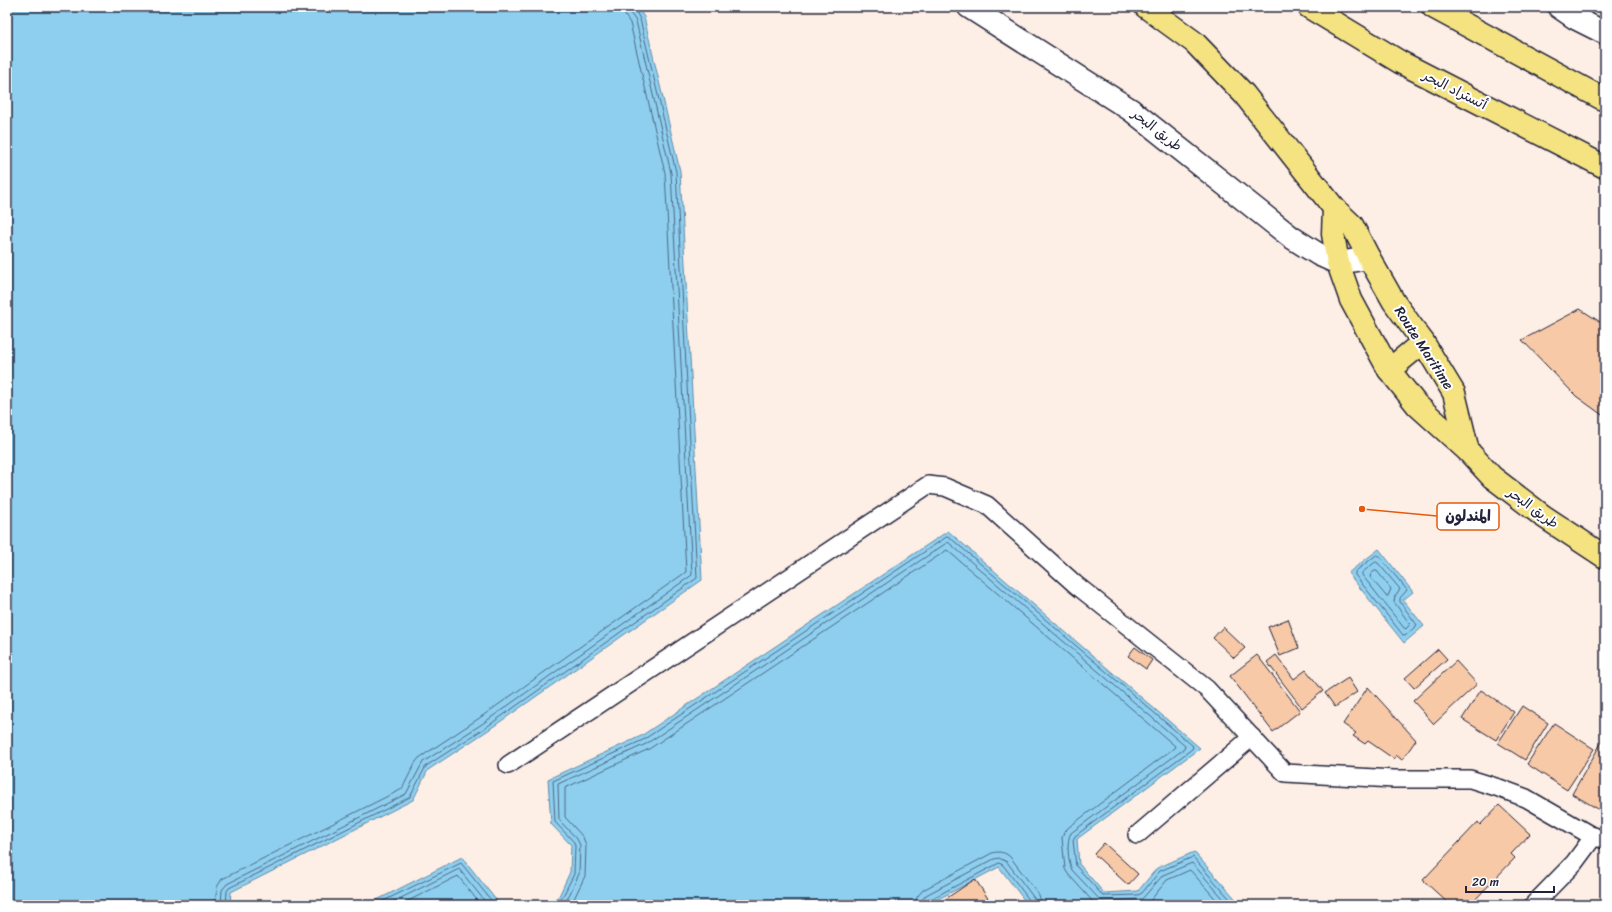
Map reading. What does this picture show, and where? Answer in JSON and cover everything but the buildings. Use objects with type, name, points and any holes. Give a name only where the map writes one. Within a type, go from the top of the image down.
[{"type":"highway","points":[[1146,7],[1194,42],[1244,94],[1334,208],[1352,225],[1368,258]]},
{"type":"highway","name":"أتستراد البحر","points":[[1309,7],[1400,62],[1605,167]]},
{"type":"highway","points":[[1433,7],[1605,100]]},
{"type":"highway","points":[[1334,208],[1333,234],[1338,263],[1351,300],[1389,370],[1417,405],[1468,451]]},
{"type":"highway","name":"Route Maritime","points":[[1368,258],[1394,302],[1423,342],[1454,394],[1468,451]]},
{"type":"highway","points":[[1389,370],[1423,342]]},
{"type":"highway","name":"طريق البحر","points":[[1468,451],[1492,477],[1530,506],[1605,557]]},
{"type":"street","name":"طريق البحر","points":[[968,7],[1131,110],[1291,237],[1318,254],[1338,263]]},
{"type":"street","points":[[1559,7],[1575,18],[1605,32]]},
{"type":"street","points":[[1338,263],[1368,258]]},
{"type":"lane","points":[[508,765],[928,485],[946,488],[987,505],[1075,584],[1208,689],[1285,773],[1394,779],[1470,779],[1526,798],[1599,838],[1533,905]]},
{"type":"lane","points":[[1137,835],[1252,737]]},
{"type":"water","points":[[7,7],[637,7],[644,17],[680,171],[702,580],[487,731],[428,770],[413,800],[231,892],[230,905],[7,905]]},
{"type":"water","points":[[948,531],[1200,748],[1077,839],[1079,864],[1104,893],[1138,891],[1157,868],[1194,852],[1241,905],[1028,905],[999,867],[927,905],[546,905],[559,896],[570,872],[571,845],[551,824],[548,779],[641,736]]},
{"type":"water","points":[[1379,549],[1413,592],[1403,600],[1424,626],[1404,643],[1348,573]]},
{"type":"water","points":[[462,857],[500,905],[367,905]]},
{"type":"place","name":"المندلون","points":[[1362,509]]}]
